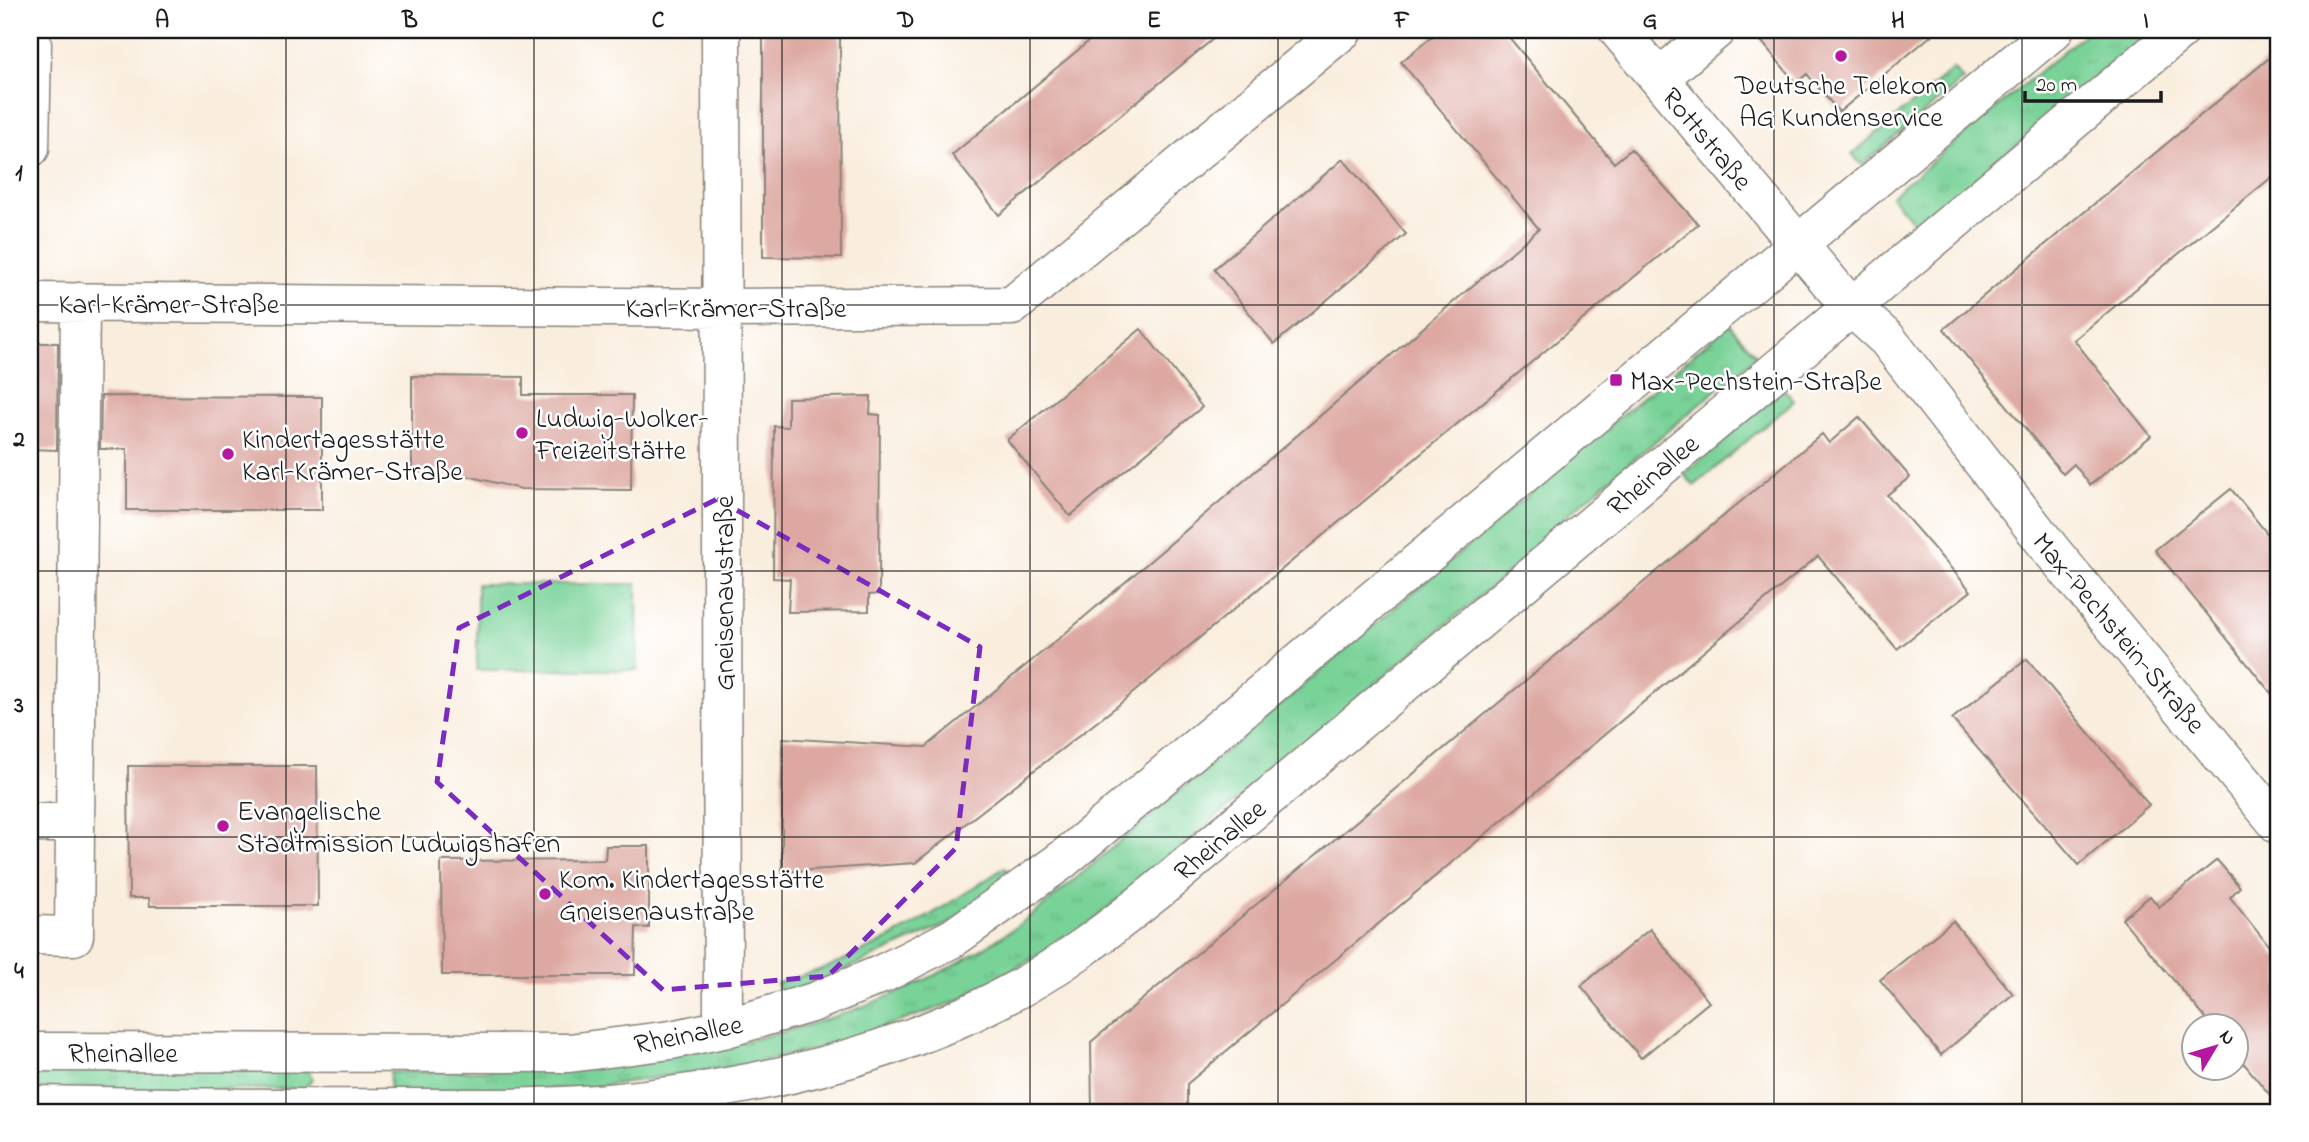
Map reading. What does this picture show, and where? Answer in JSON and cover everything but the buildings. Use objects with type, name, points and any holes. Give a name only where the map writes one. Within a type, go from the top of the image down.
[{"type":"street","name":"Gneisenaustraße","points":[[721,30],[723,1029]]},
{"type":"street","name":"Rottstraße","points":[[1618,30],[1798,247]]},
{"type":"street","points":[[1658,78],[1716,30]]},
{"type":"street","name":"Rheinallee","points":[[30,1052],[345,1055],[569,1053],[671,1040],[723,1029],[814,1002],[882,974],[953,938],[1025,890],[1798,247],[2054,30]]},
{"type":"street","name":"Rheinallee","points":[[30,1105],[347,1109],[566,1106],[641,1099],[721,1087],[862,1054],[940,1026],[1002,998],[1091,943],[1157,891],[2181,30]]},
{"type":"street","name":"Karl-Krämer-Straße","points":[[30,302],[723,308],[1012,306],[1317,38]]},
{"type":"street","points":[[30,148],[32,44]]},
{"type":"street","name":"Max-Pechstein-Straße","points":[[1798,247],[1850,306],[1887,339],[2051,550],[2279,825]]},
{"type":"street","points":[[30,935],[74,936],[80,302]]},
{"type":"street","points":[[30,823],[75,824]]},
{"type":"street","points":[[345,1055],[347,1109]]},
{"type":"highlighted area","points":[[717,499],[980,647],[956,848],[828,976],[663,990],[437,782],[459,628]]},
{"type":"green space","points":[[2089,30],[2154,30],[1918,228],[1891,196]]},
{"type":"green space","points":[[1953,69],[1963,80],[1862,165],[1852,154]]},
{"type":"green space","points":[[1729,324],[1757,356],[1566,516],[1530,554],[1078,933],[957,1001],[841,1043],[755,1063],[593,1087],[389,1095],[390,1072],[561,1067],[646,1058],[730,1044],[813,1023],[892,995],[968,957],[1040,909]]},
{"type":"green space","points":[[1784,389],[1794,401],[1694,486],[1684,474]]},
{"type":"green space","points":[[477,584],[637,584],[638,670],[477,670]]},
{"type":"green space","points":[[1005,867],[1013,880],[948,924],[781,998],[777,983],[838,963],[896,935]]},
{"type":"green space","points":[[30,1067],[309,1071],[312,1079],[304,1089],[30,1088]]},
{"type":"place","name":"Deutsche Telekom AG Kundenservice","points":[[1841,56]]},
{"type":"place","name":"Max-Pechstein-Straße","points":[[1616,380]]},
{"type":"place","name":"Ludwig-Wolker- Freizeitstätte","points":[[522,433]]},
{"type":"place","name":"Kindertagesstätte Karl-Krämer-Straße","points":[[228,454]]},
{"type":"place","name":"Evangelische Stadtmission Ludwigshafen","points":[[223,826]]},
{"type":"place","name":"Kom. Kindertagesstätte Gneisenaustraße","points":[[545,894]]}]
